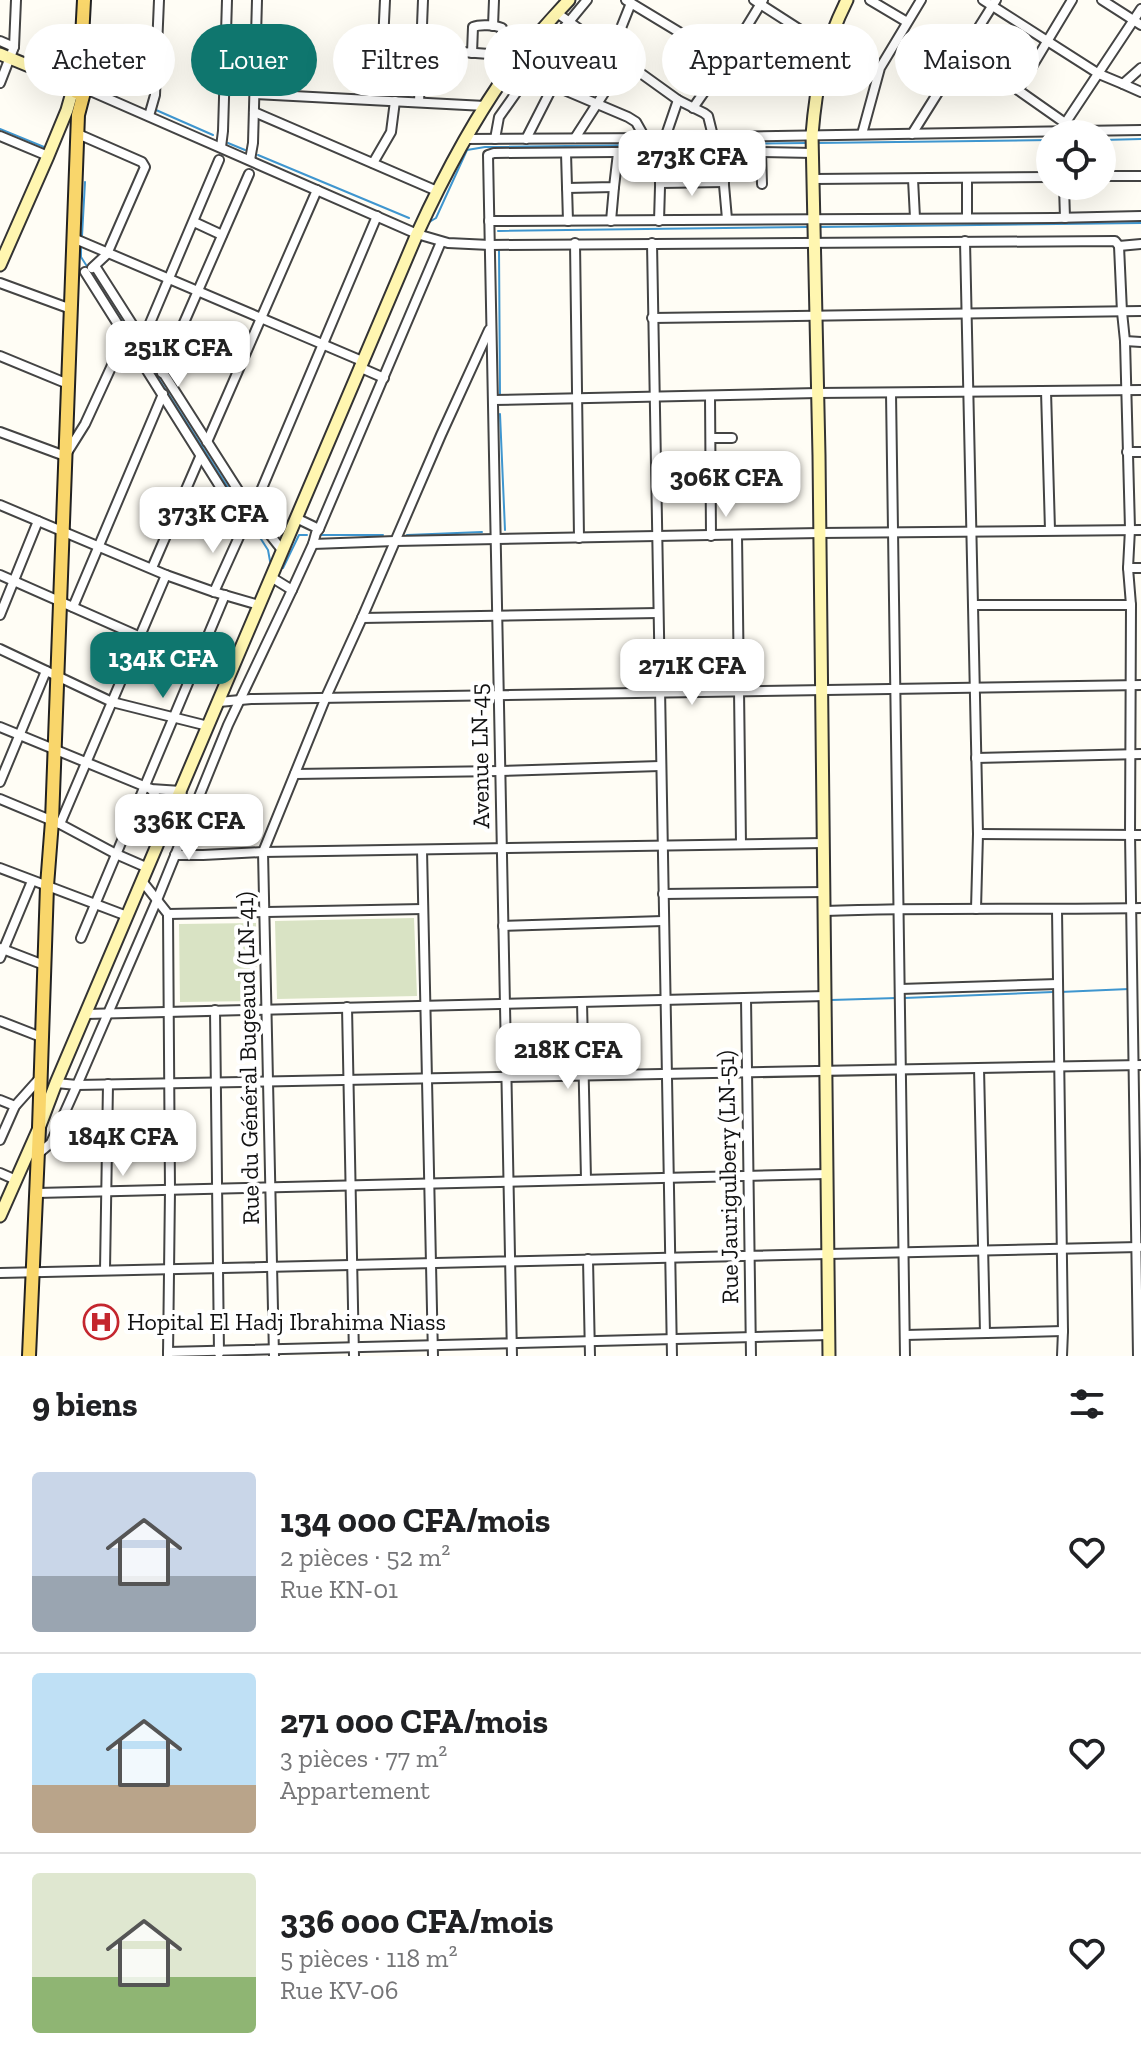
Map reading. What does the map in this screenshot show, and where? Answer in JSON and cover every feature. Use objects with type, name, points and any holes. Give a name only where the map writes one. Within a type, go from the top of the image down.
[{"type":"main road","points":[[83,24],[84,0]]},
{"type":"main road","points":[[29,1356],[47,886],[56,822],[52,673],[59,601],[71,309],[87,271],[78,240],[77,96]]},
{"type":"street","points":[[0,83],[16,0]]},
{"type":"street","points":[[149,116],[155,95],[159,0]]},
{"type":"street","points":[[221,147],[227,0]]},
{"type":"street","points":[[256,24],[257,0]]},
{"type":"street","points":[[384,24],[385,0]]},
{"type":"street","points":[[422,24],[423,0]]},
{"type":"street","points":[[493,24],[494,0]]},
{"type":"street","points":[[548,24],[569,0]]},
{"type":"street","points":[[569,22],[587,0]]},
{"type":"street","points":[[837,24],[847,0]]},
{"type":"street","points":[[870,0],[907,22]]},
{"type":"street","points":[[862,134],[880,68],[921,0]]},
{"type":"street","points":[[983,0],[994,3],[1099,74],[1141,92]]},
{"type":"street","points":[[1054,120],[1018,90],[1072,0]]},
{"type":"street","points":[[1102,0],[1137,23]]},
{"type":"street","points":[[746,24],[759,1],[793,24]]},
{"type":"street","points":[[621,24],[628,2],[665,24]]},
{"type":"street","points":[[912,134],[994,3]]},
{"type":"street","points":[[1067,120],[1137,23],[1141,9]]},
{"type":"street","points":[[557,13],[572,24]]},
{"type":"street","points":[[472,53],[473,27],[484,26]]},
{"type":"street","points":[[0,41],[8,53]]},
{"type":"street","points":[[468,53],[484,54]]},
{"type":"street","points":[[1123,84],[1141,68]]},
{"type":"street","points":[[646,77],[708,116],[713,136]]},
{"type":"street","points":[[0,265],[76,96]]},
{"type":"street","points":[[86,96],[149,116],[417,234],[454,244],[1113,239],[1119,246],[1127,389],[1130,529],[1129,754],[1137,1065],[1138,1356]]},
{"type":"street","points":[[250,160],[255,96]]},
{"type":"street","points":[[295,96],[485,106]]},
{"type":"street","points":[[419,96],[419,102]]},
{"type":"street","points":[[0,1216],[417,234],[465,139],[492,96]]},
{"type":"street","points":[[495,139],[499,117],[514,96]]},
{"type":"street","points":[[526,139],[552,96]]},
{"type":"street","points":[[578,96],[632,119],[645,138]]},
{"type":"street","points":[[575,138],[602,96]]},
{"type":"street","points":[[693,108],[702,96]]},
{"type":"street","points":[[816,96],[812,143],[820,533],[829,1356]]},
{"type":"street","points":[[665,138],[678,100]]},
{"type":"street","points":[[373,163],[391,132],[395,101]]},
{"type":"street","points":[[254,112],[437,191]]},
{"type":"street","points":[[568,221],[566,153],[761,152],[862,134],[1036,128]]},
{"type":"street","points":[[1116,129],[1141,130]]},
{"type":"street","points":[[78,134],[142,162],[145,167],[107,254],[87,271]]},
{"type":"street","points":[[0,136],[48,156]]},
{"type":"street","points":[[465,139],[713,136],[812,143]]},
{"type":"street","points":[[705,151],[705,182]]},
{"type":"street","points":[[721,151],[727,219]]},
{"type":"street","points":[[761,152],[762,184]]},
{"type":"street","name":"Avenue LN-45","points":[[512,1356],[488,155],[566,153]]},
{"type":"street","points":[[611,221],[618,153]]},
{"type":"street","points":[[659,221],[661,153]]},
{"type":"street","points":[[142,342],[219,160]]},
{"type":"street","points":[[162,373],[249,174]]},
{"type":"street","points":[[1116,176],[1141,176]]},
{"type":"street","points":[[813,179],[1036,177]]},
{"type":"street","points":[[967,178],[967,218]]},
{"type":"street","points":[[913,179],[915,218]]},
{"type":"street","points":[[660,183],[724,182]]},
{"type":"street","points":[[567,188],[614,187]]},
{"type":"street","points":[[207,442],[317,190]]},
{"type":"street","points":[[1064,200],[1065,218]]},
{"type":"street","points":[[252,512],[377,216]]},
{"type":"street","points":[[489,221],[1141,216]]},
{"type":"street","points":[[194,222],[222,235]]},
{"type":"street","points":[[78,240],[322,344],[384,378]]},
{"type":"street","points":[[965,241],[978,834],[976,909]]},
{"type":"street","points":[[38,1155],[51,1143],[77,1085],[228,725],[313,544],[441,242]]},
{"type":"street","points":[[575,243],[579,538]]},
{"type":"street","points":[[652,243],[672,1356]]},
{"type":"street","points":[[1119,246],[1141,244]]},
{"type":"street","points":[[87,271],[125,337],[177,408],[200,457],[243,523],[214,592]]},
{"type":"street","points":[[73,607],[166,391],[162,373],[142,342],[87,271]]},
{"type":"street","points":[[0,283],[71,309]]},
{"type":"street","points":[[652,318],[1141,311]]},
{"type":"street","name":"Rue du Général Bugeaud (LN-41)","points":[[274,1353],[263,852],[326,697],[491,326]]},
{"type":"street","points":[[0,432],[65,456],[85,424],[125,337]]},
{"type":"street","points":[[1125,341],[1141,342]]},
{"type":"street","points":[[0,356],[68,384]]},
{"type":"street","points":[[493,400],[1141,390]]},
{"type":"street","points":[[1046,391],[1050,530]]},
{"type":"street","points":[[891,393],[905,1356]]},
{"type":"street","points":[[710,396],[711,536]]},
{"type":"street","points":[[177,408],[207,442],[252,512],[292,590]]},
{"type":"street","points":[[711,438],[732,438]]},
{"type":"street","points":[[1127,452],[1141,452]]},
{"type":"street","points":[[152,568],[200,457]]},
{"type":"street","points":[[0,505],[166,575],[259,605]]},
{"type":"street","points":[[296,518],[319,529]]},
{"type":"street","points":[[0,615],[38,521]]},
{"type":"street","points":[[313,544],[820,533],[1141,530]]},
{"type":"street","points":[[737,535],[741,844]]},
{"type":"street","points":[[1128,568],[1141,568]]},
{"type":"street","points":[[0,575],[197,662]]},
{"type":"street","points":[[56,822],[86,763],[166,575]]},
{"type":"street","points":[[81,938],[147,788],[172,719],[225,595]]},
{"type":"street","points":[[973,605],[1131,605]]},
{"type":"street","points":[[362,618],[658,613]]},
{"type":"street","points":[[1131,617],[1141,617]]},
{"type":"street","points":[[0,649],[112,702],[208,726]]},
{"type":"street","points":[[0,782],[52,673]]},
{"type":"street","points":[[219,702],[326,697],[1141,685]]},
{"type":"street","points":[[0,727],[147,788],[181,791]]},
{"type":"street","points":[[976,758],[1141,754]]},
{"type":"street","points":[[295,774],[660,766]]},
{"type":"street","points":[[147,788],[170,817]]},
{"type":"street","points":[[181,791],[188,823]]},
{"type":"street","points":[[0,799],[56,822],[148,868]]},
{"type":"street","points":[[978,834],[1141,835]]},
{"type":"street","points":[[175,855],[824,843]]},
{"type":"street","points":[[422,850],[433,1356]]},
{"type":"street","points":[[0,868],[127,916]]},
{"type":"street","points":[[32,881],[1,952],[44,965]]},
{"type":"street","points":[[142,881],[168,914],[168,1354],[354,1352],[433,1345],[829,1335]]},
{"type":"street","points":[[663,894],[825,892]]},
{"type":"street","points":[[825,911],[1141,908]]},
{"type":"street","points":[[168,914],[423,909]]},
{"type":"street","points":[[1057,910],[1062,1356]]},
{"type":"street","points":[[503,926],[663,921]]},
{"type":"street","points":[[900,989],[1058,984]]},
{"type":"street","points":[[86,1014],[826,996]]},
{"type":"street","name":"Rue Jaurigulbery (LN-51)","points":[[746,998],[751,1356]]},
{"type":"street","points":[[582,1002],[586,1179]]},
{"type":"street","points":[[347,1007],[354,1352]]},
{"type":"street","points":[[215,1010],[219,1353]]},
{"type":"street","points":[[0,1021],[41,1037]]},
{"type":"street","points":[[56,1083],[1137,1065]]},
{"type":"street","points":[[979,1068],[985,1333]]},
{"type":"street","points":[[0,1140],[15,1106],[40,1078]]},
{"type":"street","points":[[105,1270],[108,1084]]},
{"type":"street","points":[[0,1100],[15,1106]]},
{"type":"street","points":[[0,1173],[16,1180]]},
{"type":"street","points":[[37,1193],[827,1174]]},
{"type":"street","points":[[0,1273],[1139,1247]]},
{"type":"street","points":[[588,1259],[590,1356]]},
{"type":"street","points":[[905,1335],[1063,1331]]},
{"type":"green space","points":[[414,918],[417,996],[277,999],[275,921]]},
{"type":"green space","points":[[256,923],[257,1001],[180,1002],[179,924]]},
{"type":"waterway","points":[[156,110],[213,135]]},
{"type":"waterway","points":[[0,129],[44,147]]},
{"type":"waterway","points":[[1116,140],[1141,139]]},
{"type":"waterway","points":[[816,143],[1036,140]]},
{"type":"waterway","points":[[228,143],[245,150]]},
{"type":"waterway","points":[[426,224],[436,218],[467,150],[485,147],[806,143]]},
{"type":"waterway","points":[[258,155],[409,218]]},
{"type":"waterway","points":[[82,236],[85,182]]},
{"type":"waterway","points":[[819,227],[1141,223]]},
{"type":"waterway","points":[[498,231],[807,227]]},
{"type":"waterway","points":[[81,247],[81,257],[274,563]]},
{"type":"waterway","points":[[499,249],[500,395]]},
{"type":"waterway","points":[[500,414],[505,530]]},
{"type":"waterway","points":[[407,535],[482,532]]},
{"type":"waterway","points":[[279,566],[283,568],[299,535],[307,535]]},
{"type":"waterway","points":[[318,535],[383,535]]},
{"type":"waterway","points":[[1060,992],[1129,989]]},
{"type":"waterway","points":[[904,998],[1053,992]]},
{"type":"waterway","points":[[831,1000],[897,998]]},
{"type":"place","name":"Hopital El Hadj Ibrahima Niass","points":[[101,1322]]}]
